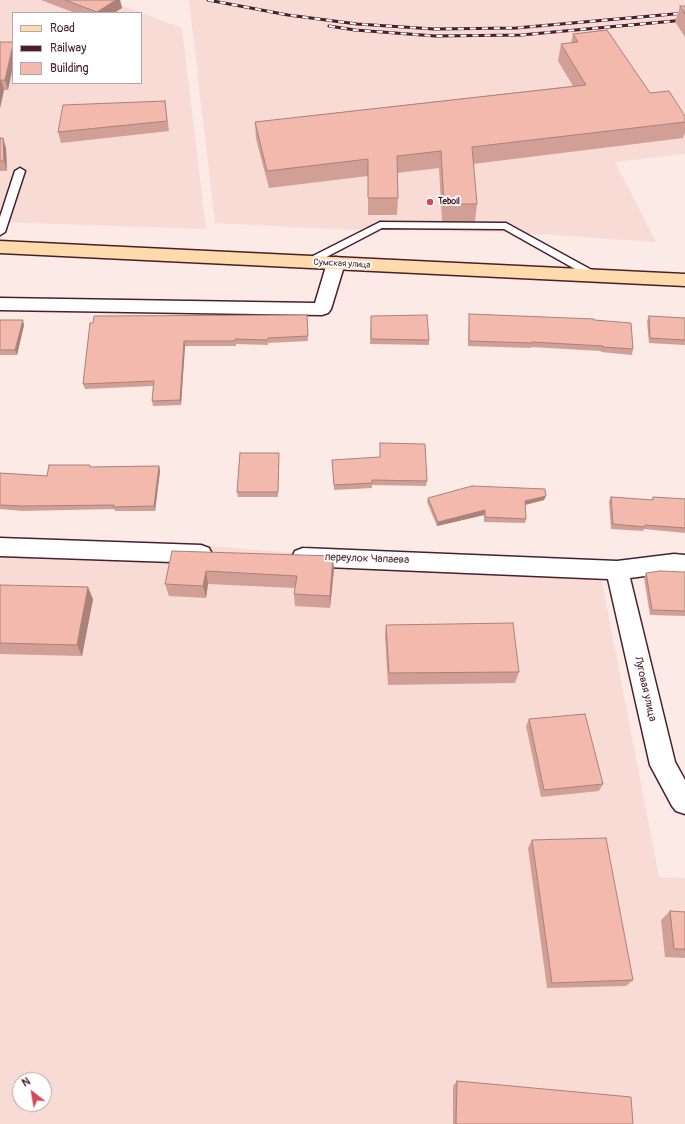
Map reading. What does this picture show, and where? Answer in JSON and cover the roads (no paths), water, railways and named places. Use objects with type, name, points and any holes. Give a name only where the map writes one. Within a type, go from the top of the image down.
[{"type":"main road","name":"Сумская улица","points":[[0,247],[685,280]]},
{"type":"street","points":[[0,304],[322,309],[336,264]]},
{"type":"street","points":[[0,547],[222,554]]},
{"type":"street","name":"переулок Чапаева","points":[[285,556],[617,570],[674,563],[685,564]]},
{"type":"street","name":"Луговая улица","points":[[617,570],[663,765],[685,802]]},
{"type":"lane","points":[[0,232],[20,171]]},
{"type":"lane","points":[[309,262],[380,225],[506,226],[595,276]]},
{"type":"railway","points":[[208,0],[288,15],[357,24],[434,29],[516,28],[685,13]]},
{"type":"railway","points":[[329,26],[355,30],[435,36],[521,35],[685,20]]},
{"type":"place","name":"Teboil","points":[[430,202]]}]
